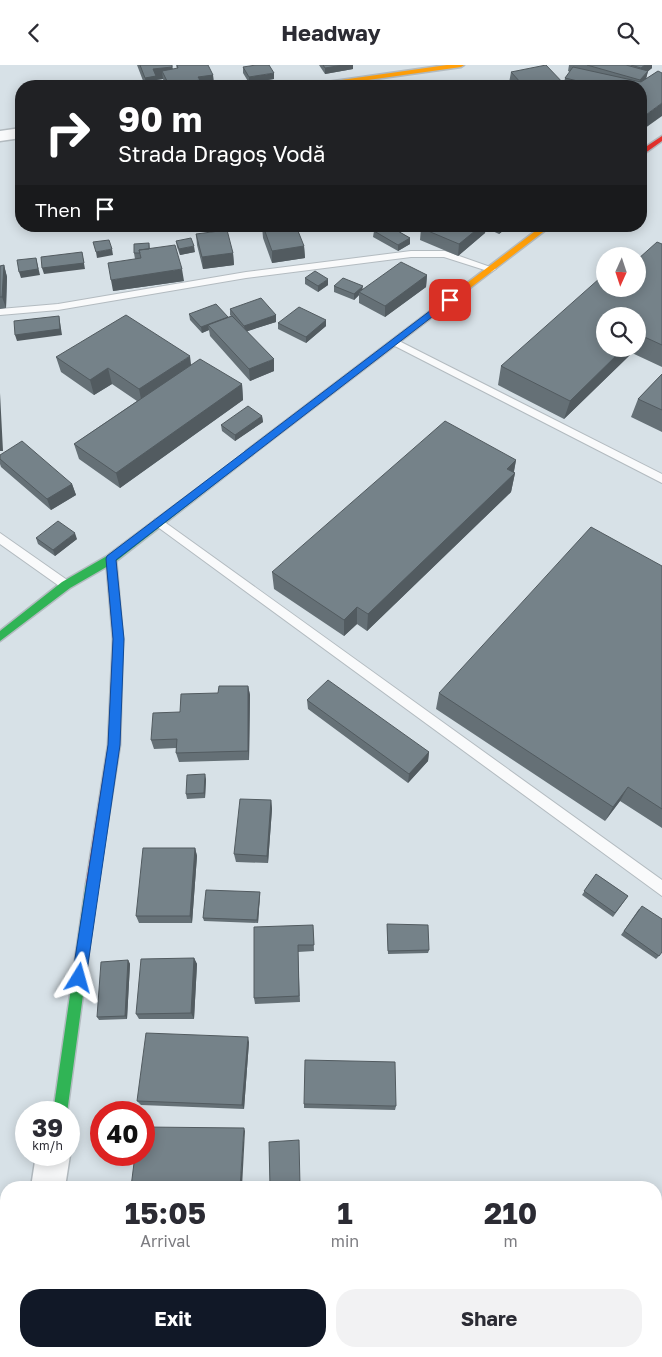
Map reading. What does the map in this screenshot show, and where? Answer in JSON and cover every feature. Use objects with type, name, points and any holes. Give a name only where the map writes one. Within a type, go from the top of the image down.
[{"type":"main road","points":[[355,80],[461,65]]},
{"type":"main road","points":[[647,150],[662,139]]},
{"type":"main road","points":[[0,637],[66,585],[111,559],[539,232]]},
{"type":"main road","points":[[62,1101],[94,869],[114,745],[118,639],[111,559]]},
{"type":"street","points":[[0,136],[15,134]]},
{"type":"street","points":[[49,1181],[51,1166]]},
{"type":"lane","points":[[0,313],[58,307],[246,275],[411,254],[445,254],[491,269]]},
{"type":"lane","points":[[395,342],[662,479]]},
{"type":"lane","points":[[159,522],[662,889]]},
{"type":"lane","points":[[0,538],[66,585]]},
{"type":"building","points":[[140,65],[172,65],[172,67],[153,69],[156,76],[145,78]]},
{"type":"building","points":[[177,65],[208,65],[213,75],[198,77],[200,80],[166,80],[162,71],[178,68]]},
{"type":"building","points":[[269,65],[274,73],[249,77],[243,67]]},
{"type":"building","points":[[323,65],[343,65],[325,68]]},
{"type":"building","points":[[546,65],[560,80],[518,80],[511,72]]},
{"type":"building","points":[[587,65],[626,65],[648,71],[640,80]]},
{"type":"building","points":[[631,65],[645,65],[641,68]]},
{"type":"building","points":[[573,67],[632,80],[574,80],[565,78]]},
{"type":"building","points":[[658,71],[662,73],[662,103],[647,114],[647,80],[644,80]]},
{"type":"building","points":[[228,232],[233,253],[202,257],[196,234]]},
{"type":"building","points":[[265,232],[298,232],[304,246],[272,251]]},
{"type":"building","points":[[376,232],[400,232],[410,238],[398,245]]},
{"type":"building","points":[[430,232],[474,232],[459,244]]},
{"type":"building","points":[[191,238],[194,246],[179,249],[176,241]]},
{"type":"building","points":[[109,240],[112,249],[96,252],[93,242]]},
{"type":"building","points":[[657,242],[662,244],[662,345],[646,338],[646,307],[596,307],[596,357],[615,357],[570,401],[501,366],[596,282],[596,297],[646,297],[646,252]]},
{"type":"building","points":[[149,243],[149,249],[139,250],[140,253],[134,253],[134,244]]},
{"type":"building","points":[[175,245],[182,269],[111,280],[108,263],[141,258],[139,250]]},
{"type":"building","points":[[82,252],[84,263],[42,268],[41,257]]},
{"type":"building","points":[[36,258],[38,269],[19,272],[17,260]]},
{"type":"building","points":[[401,262],[427,275],[385,306],[359,292]]},
{"type":"building","points":[[4,265],[2,297],[0,297],[0,266]]},
{"type":"building","points":[[315,271],[328,279],[318,286],[305,278]]},
{"type":"building","points":[[343,278],[363,286],[354,294],[334,286]]},
{"type":"building","points":[[261,298],[276,315],[244,326],[230,309]]},
{"type":"building","points":[[216,304],[228,317],[201,327],[189,314]]},
{"type":"building","points":[[299,307],[326,320],[306,337],[278,323]]},
{"type":"building","points":[[126,315],[190,356],[139,389],[108,368],[90,380],[56,357]]},
{"type":"building","points":[[59,316],[60,329],[15,335],[14,321]]},
{"type":"building","points":[[232,316],[274,359],[249,369],[208,325]]},
{"type":"building","points":[[200,359],[242,384],[116,473],[74,444]]},
{"type":"building","points":[[662,374],[662,410],[638,399]]},
{"type":"building","points":[[248,406],[262,416],[235,435],[221,425]]},
{"type":"building","points":[[445,421],[516,460],[507,469],[515,473],[368,614],[357,607],[344,620],[272,572]]},
{"type":"building","points":[[22,441],[72,484],[47,499],[0,459],[0,455]]},
{"type":"building","points":[[58,521],[75,533],[53,550],[36,538]]},
{"type":"building","points":[[591,527],[662,566],[662,809],[628,787],[613,807],[439,693]]},
{"type":"building","points":[[328,680],[429,752],[409,774],[307,700]]},
{"type":"building","points":[[219,686],[248,686],[248,751],[176,753],[177,739],[151,740],[153,713],[180,712],[181,694],[218,693]]},
{"type":"building","points":[[205,774],[204,793],[186,794],[187,775]]},
{"type":"building","points":[[240,799],[271,800],[267,856],[234,854]]},
{"type":"building","points":[[143,848],[195,848],[190,916],[136,916]]},
{"type":"building","points":[[596,874],[628,896],[615,913],[584,891]]},
{"type":"building","points":[[206,890],[260,892],[257,920],[203,918]]},
{"type":"building","points":[[642,906],[662,919],[662,952],[659,956],[624,931]]},
{"type":"building","points":[[387,924],[428,925],[429,950],[388,951]]},
{"type":"building","points":[[313,925],[314,945],[298,945],[299,996],[254,998],[254,927]]},
{"type":"building","points":[[194,958],[191,1013],[136,1014],[141,959]]},
{"type":"building","points":[[128,960],[125,1016],[97,1017],[101,962]]},
{"type":"building","points":[[146,1033],[248,1037],[242,1105],[137,1101]]},
{"type":"building","points":[[305,1060],[395,1062],[396,1106],[304,1104]]},
{"type":"building","points":[[155,1127],[244,1128],[240,1181],[132,1181],[134,1166],[155,1166]]},
{"type":"building","points":[[299,1140],[300,1181],[270,1181],[269,1142]]},
{"type":"traffic: fast","points":[[0,637],[66,585],[111,559],[249,453]]},
{"type":"traffic: fast","points":[[62,1101],[92,884]]},
{"type":"traffic: slow","points":[[355,80],[461,65]]},
{"type":"traffic: slow","points":[[249,453],[539,232]]},
{"type":"traffic: jam","points":[[647,149],[662,138]]},
{"type":"traffic: jam","points":[[92,884],[114,745],[118,639],[111,559]]},
{"type":"route","points":[[79,978],[114,745],[118,639],[111,559],[450,300]]}]
